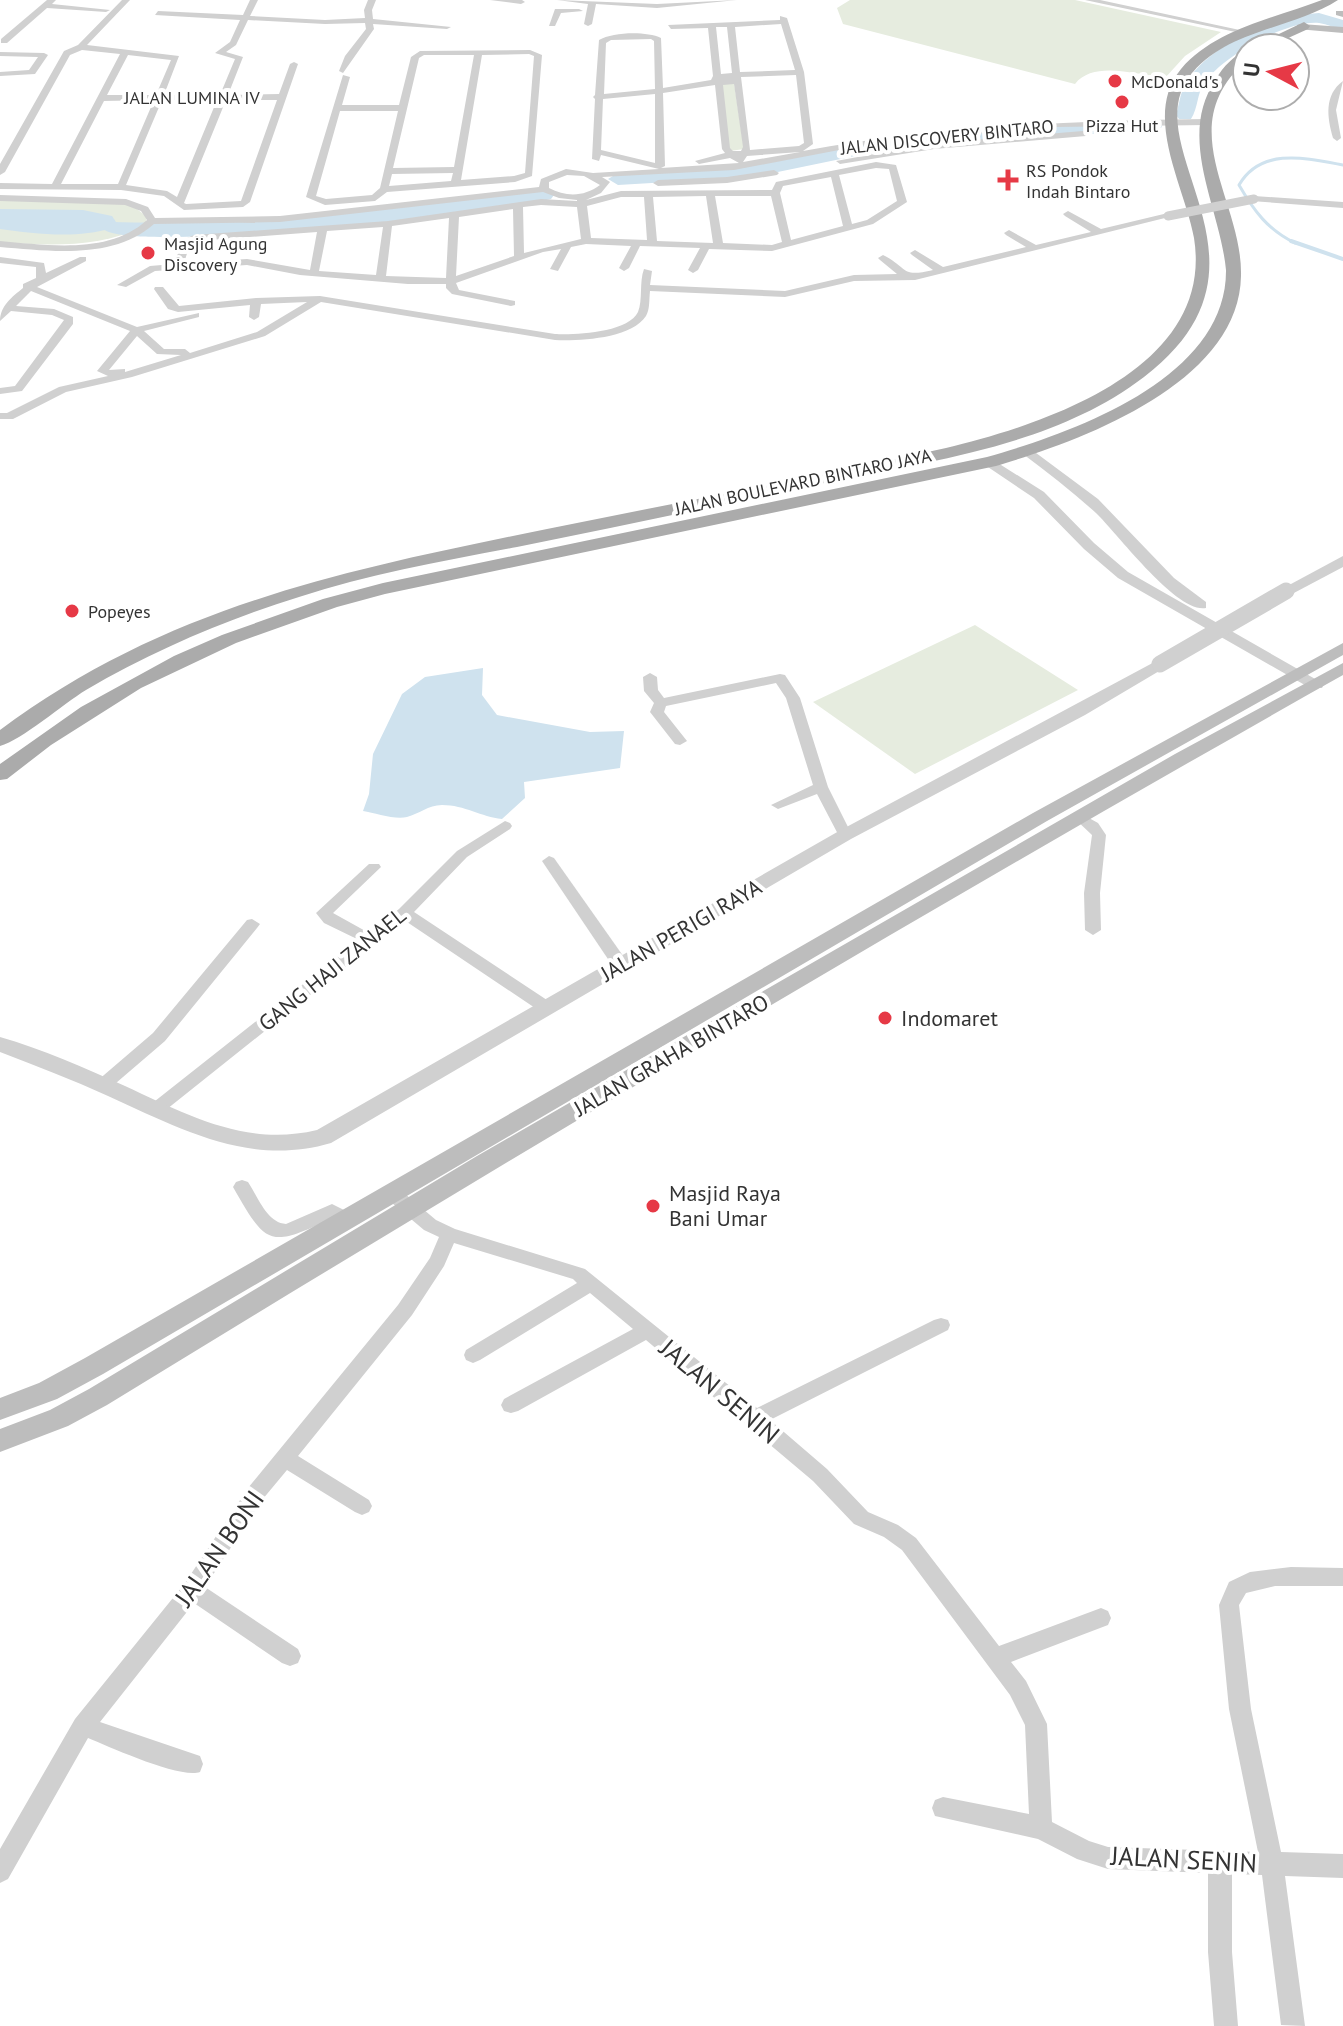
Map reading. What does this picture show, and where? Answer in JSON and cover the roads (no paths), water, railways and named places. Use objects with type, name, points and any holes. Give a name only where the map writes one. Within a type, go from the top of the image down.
[{"type":"main road","points":[[1245,32],[1332,0]]},
{"type":"main road","points":[[1291,32],[1339,13]]},
{"type":"main road","points":[[1307,25],[1343,30]]},
{"type":"main road","points":[[1206,123],[1172,122],[1174,92],[1186,72],[1204,54],[1231,39]]},
{"type":"main road","name":"JALAN BOULEVARD BINTARO JAYA","points":[[0,774],[95,704],[216,643],[314,607],[399,586],[990,462],[1028,451],[1112,416],[1180,371],[1203,351],[1220,327],[1230,302],[1234,283],[1232,255],[1211,179],[1206,123],[1208,101],[1218,81],[1231,69]]},
{"type":"main road","name":"JALAN BOULEVARD BINTARO JAYA","points":[[0,740],[77,689],[146,651],[217,618],[296,591],[390,567],[963,449],[1025,430],[1088,404],[1140,372],[1164,351],[1183,328],[1199,297],[1203,280],[1202,250],[1172,122]]},
{"type":"main road","points":[[1199,297],[1211,302],[1230,302]]},
{"type":"main road","name":"JALAN GRAHA BINTARO","points":[[1049,823],[1080,817],[1319,674],[1343,648]]},
{"type":"main road","name":"JALAN GRAHA BINTARO","points":[[0,1409],[48,1391],[392,1193],[536,1121],[1049,823],[1319,674]]},
{"type":"main road","name":"JALAN GRAHA BINTARO","points":[[0,1441],[59,1418],[98,1397],[411,1210],[536,1121]]},
{"type":"street","points":[[0,172],[67,53],[81,47],[126,0]]},
{"type":"street","points":[[182,204],[238,58],[219,53],[233,43],[254,0]]},
{"type":"street","points":[[372,0],[368,10],[370,29],[349,56],[338,108],[311,197],[325,202],[375,198],[384,189],[414,58],[423,53],[530,52],[538,55],[529,174],[515,179],[456,181],[384,189]]},
{"type":"street","points":[[494,0],[509,4],[521,2]]},
{"type":"street","points":[[561,0],[629,6],[733,0]]},
{"type":"street","points":[[1089,0],[1238,32]]},
{"type":"street","points":[[4,41],[48,3],[106,10]]},
{"type":"street","points":[[587,4],[588,24]]},
{"type":"street","points":[[552,24],[558,11],[587,4]]},
{"type":"street","points":[[158,13],[325,22],[370,21],[443,29],[435,53]]},
{"type":"street","points":[[660,166],[658,39],[604,40],[597,97],[596,155],[660,166],[738,153],[787,151],[809,144],[800,72],[783,20],[671,27]]},
{"type":"street","points":[[731,25],[747,147],[738,153]]},
{"type":"street","points":[[712,26],[726,149],[738,153]]},
{"type":"street","points":[[493,52],[494,37]]},
{"type":"street","points":[[81,47],[176,58],[121,187]]},
{"type":"street","points":[[55,186],[125,52]]},
{"type":"street","points":[[456,181],[478,53]]},
{"type":"street","points":[[0,54],[44,55],[34,71],[0,74]]},
{"type":"street","points":[[0,186],[121,187],[173,197],[182,204],[233,207],[245,202],[294,64]]},
{"type":"street","points":[[597,97],[659,92],[718,80],[800,72]]},
{"type":"street","points":[[1337,138],[1331,114],[1332,102],[1343,84]]},
{"type":"street","name":"JALAN LUMINA IV","points":[[102,98],[282,97]]},
{"type":"street","points":[[1332,102],[1343,100]]},
{"type":"street","points":[[338,108],[402,108]]},
{"type":"street","name":"JALAN DISCOVERY BINTARO","points":[[544,189],[544,181],[557,174],[736,172],[860,143],[1056,124],[1172,122]]},
{"type":"street","name":"JALAN DISCOVERY BINTARO","points":[[604,186],[880,152],[1172,122]]},
{"type":"street","points":[[952,133],[962,144]]},
{"type":"street","points":[[735,194],[738,153]]},
{"type":"street","points":[[122,285],[145,271],[247,262],[314,273],[452,281],[519,258],[586,241],[758,249],[870,222],[902,202],[893,167],[876,165],[790,180],[775,190],[752,194],[621,194],[388,224],[188,239],[178,267]]},
{"type":"street","points":[[387,171],[458,170]]},
{"type":"street","points":[[736,172],[753,189],[752,194]]},
{"type":"street","points":[[834,172],[848,228]]},
{"type":"street","points":[[0,244],[94,245],[123,241],[151,224],[280,219],[544,189],[582,200],[604,186],[605,182],[595,175]]},
{"type":"street","points":[[426,186],[427,203]]},
{"type":"street","points":[[1310,187],[1314,202]]},
{"type":"street","points":[[410,205],[411,188]]},
{"type":"street","points":[[775,190],[787,244]]},
{"type":"street","points":[[124,202],[151,191]]},
{"type":"street","points":[[648,194],[652,243]]},
{"type":"street","points":[[710,194],[719,247]]},
{"type":"street","points":[[0,198],[124,202],[145,209],[151,224]]},
{"type":"street","points":[[645,288],[785,294],[854,278],[906,277],[943,272],[1168,216],[1254,199],[1343,205]]},
{"type":"street","points":[[582,200],[586,241]]},
{"type":"street","points":[[518,206],[519,258]]},
{"type":"street","points":[[1068,214],[1100,233]]},
{"type":"street","points":[[454,215],[451,288],[456,292],[511,303]]},
{"type":"street","points":[[381,279],[388,224]]},
{"type":"street","points":[[314,273],[322,230]]},
{"type":"street","points":[[1009,233],[1036,249]]},
{"type":"street","points":[[247,262],[253,235]]},
{"type":"street","points":[[1065,242],[1076,249],[1082,246]]},
{"type":"street","points":[[624,268],[637,243]]},
{"type":"street","points":[[555,269],[568,244]]},
{"type":"street","points":[[4,260],[21,246]]},
{"type":"street","points":[[693,270],[706,246]]},
{"type":"street","points":[[915,253],[943,272]]},
{"type":"street","points":[[883,258],[906,277]]},
{"type":"street","points":[[0,318],[27,286],[83,259]]},
{"type":"street","points":[[4,260],[41,265],[41,278]]},
{"type":"street","points":[[159,289],[175,308],[320,299],[564,337],[621,329],[642,314],[647,271]]},
{"type":"street","points":[[744,277],[755,293]]},
{"type":"street","points":[[27,286],[136,330],[167,354],[213,343]]},
{"type":"street","points":[[0,416],[9,417],[63,389],[128,375],[261,334],[320,299]]},
{"type":"street","points":[[254,317],[256,301]]},
{"type":"street","points":[[231,317],[234,302]]},
{"type":"street","points":[[5,391],[18,389],[64,330],[69,319],[54,312],[8,308]]},
{"type":"street","points":[[128,369],[109,373],[102,371],[136,330],[195,315]]},
{"type":"street","points":[[1028,451],[1072,483],[1128,536],[1167,583],[1319,674]]},
{"type":"street","points":[[990,462],[1039,495],[1089,546],[1123,575],[1319,674]]},
{"type":"street","name":"JALAN PERIGI RAYA","points":[[0,1044],[231,1140],[283,1146],[323,1137],[845,835],[1079,711],[1343,561]]},
{"type":"street","points":[[650,677],[651,691],[661,703]]},
{"type":"street","points":[[661,703],[780,678],[793,698],[821,787],[845,835]]},
{"type":"street","points":[[661,703],[657,712],[680,741]]},
{"type":"street","points":[[778,805],[821,787]]},
{"type":"street","points":[[1080,817],[1093,826],[1099,835],[1092,893],[1093,930]]},
{"type":"street","name":"GANG HAJI ZANAEL","points":[[156,1109],[404,913],[462,854],[505,826]]},
{"type":"street","points":[[549,861],[620,964]]},
{"type":"street","points":[[371,940],[329,919],[324,913],[374,867]]},
{"type":"street","points":[[404,913],[547,1008]]},
{"type":"street","points":[[103,1085],[159,1037],[252,924]]},
{"type":"street","points":[[242,1187],[264,1222],[276,1231],[288,1231],[332,1211],[346,1219]]},
{"type":"street","name":"JALAN SENIN","points":[[392,1193],[430,1225],[449,1234],[565,1268],[592,1283],[755,1418],[820,1475],[861,1518],[891,1531],[909,1544],[1018,1688],[1036,1724],[1041,1828],[1085,1851],[1108,1858],[1272,1863],[1240,1709],[1229,1605],[1233,1592],[1244,1582],[1303,1576],[1343,1577]]},
{"type":"street","name":"JALAN BONI","points":[[0,1871],[83,1726],[192,1590],[255,1494],[405,1310],[438,1261],[449,1234]]},
{"type":"street","points":[[473,1355],[592,1283]]},
{"type":"street","points":[[755,1418],[941,1325]]},
{"type":"street","points":[[511,1405],[648,1330]]},
{"type":"street","points":[[286,1459],[362,1506]]},
{"type":"street","points":[[192,1590],[290,1656]]},
{"type":"street","points":[[994,1658],[1101,1618]]},
{"type":"street","points":[[83,1726],[150,1752],[192,1764]]},
{"type":"street","points":[[943,1808],[1041,1828]]},
{"type":"street","points":[[1220,1861],[1220,1952],[1226,2026]]},
{"type":"street","points":[[1293,2025],[1272,1863],[1343,1866]]},
{"type":"water","points":[[0,209],[83,210],[112,216],[116,222],[112,228],[85,234],[0,229]]},
{"type":"water","points":[[483,668],[482,695],[497,715],[590,732],[624,731],[620,768],[524,782],[525,798],[502,819],[442,805],[402,818],[363,811],[369,794],[373,754],[402,694],[425,677]]},
{"type":"waterway","points":[[1185,115],[1192,88],[1203,73],[1250,39],[1305,19],[1319,18],[1343,25]]},
{"type":"waterway","points":[[972,135],[1153,126]]},
{"type":"waterway","points":[[618,179],[753,171],[860,149],[938,138]]},
{"type":"waterway","points":[[1293,242],[1262,219],[1239,185],[1248,173],[1272,160],[1300,158],[1343,165]]},
{"type":"waterway","points":[[112,228],[221,229],[329,222],[544,195]]},
{"type":"waterway","points":[[1293,242],[1343,259]]},
{"type":"place","name":"McDonald's","points":[[1115,81]]},
{"type":"place","name":"Pizza Hut","points":[[1122,102]]},
{"type":"place","name":"RS Pondok Indah Bintaro","points":[[1008,180]]},
{"type":"place","name":"Masjid Agung Discovery","points":[[148,253]]},
{"type":"place","name":"Popeyes","points":[[72,611]]},
{"type":"place","name":"Indomaret","points":[[885,1018]]},
{"type":"place","name":"Masjid Raya Bani Umar","points":[[653,1206]]}]
